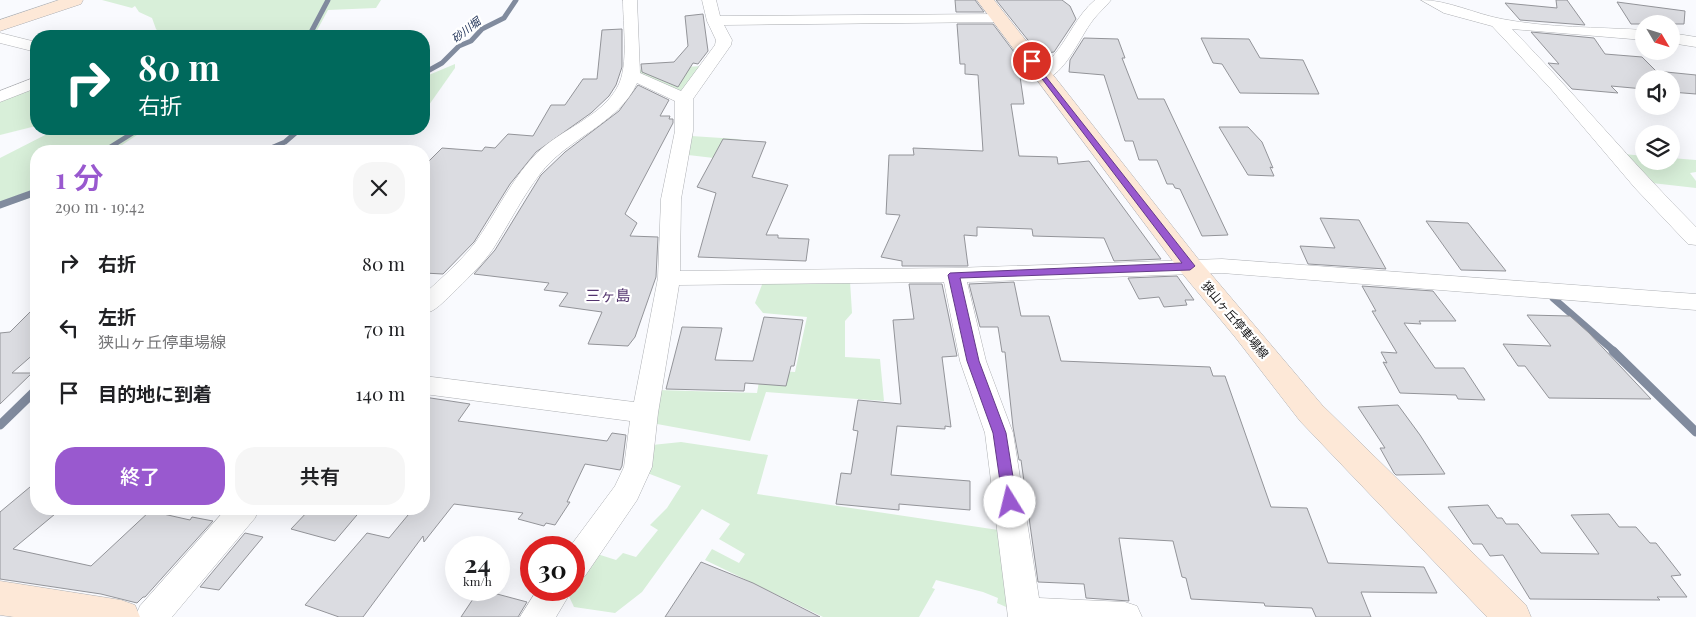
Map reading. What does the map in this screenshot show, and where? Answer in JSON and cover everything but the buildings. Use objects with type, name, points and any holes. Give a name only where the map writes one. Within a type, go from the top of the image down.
[{"type":"main road","points":[[0,26],[75,0]]},
{"type":"main road","name":"狭山ヶ丘停車場線","points":[[992,9],[1190,266],[1245,330],[1311,413],[1512,617]]},
{"type":"main road","points":[[0,598],[121,617]]},
{"type":"street","points":[[430,300],[482,249],[533,170],[554,148],[606,114],[628,86],[632,75],[630,0]]},
{"type":"street","points":[[585,551],[628,492],[638,467],[645,413],[669,278],[671,199],[684,131],[684,99],[723,45],[724,40],[714,22],[709,0]]},
{"type":"street","points":[[1043,76],[1053,68],[1080,24],[1093,8],[1104,0]]},
{"type":"street","points":[[1428,0],[1437,6],[1497,22],[1635,34]]},
{"type":"street","points":[[714,22],[992,9]]},
{"type":"street","points":[[1497,22],[1557,84],[1642,184],[1696,239]]},
{"type":"street","points":[[0,38],[30,46]]},
{"type":"street","points":[[1680,39],[1696,42]]},
{"type":"street","points":[[632,75],[684,99]]},
{"type":"street","points":[[0,97],[30,84]]},
{"type":"street","points":[[669,278],[954,275],[1222,266],[1696,302]]},
{"type":"street","points":[[954,275],[973,361],[999,433],[1025,615],[1125,617]]},
{"type":"street","points":[[430,386],[645,413]]},
{"type":"street","points":[[152,617],[239,515]]},
{"type":"street","points":[[537,617],[548,601]]},
{"type":"green space","points":[[102,0],[381,0],[376,8],[328,10],[317,30],[157,30],[152,18],[139,12],[135,6],[132,8]]},
{"type":"green space","points":[[455,64],[455,68],[430,103],[430,74]]},
{"type":"green space","points":[[702,66],[684,92],[675,93],[635,74],[636,70]]},
{"type":"green space","points":[[30,86],[30,128],[0,135],[0,99]]},
{"type":"green space","points":[[45,135],[137,135],[122,145],[30,145],[30,198],[0,208],[0,158]]},
{"type":"green space","points":[[691,136],[742,140],[731,160],[688,155]]},
{"type":"green space","points":[[1624,154],[1635,155],[1635,165]]},
{"type":"green space","points":[[1680,159],[1696,160],[1696,172],[1690,173],[1696,181],[1696,188],[1652,183],[1639,170],[1680,170]]},
{"type":"green space","points":[[850,281],[852,313],[845,321],[845,357],[880,359],[884,401],[766,392],[750,441],[657,424],[658,390],[757,393],[761,370],[795,372],[807,317],[763,313],[755,303],[763,282]]},
{"type":"green space","points":[[681,442],[768,455],[757,494],[1005,531],[1013,610],[997,603],[998,598],[983,592],[936,580],[932,588],[935,589],[919,617],[823,617],[705,560],[712,549],[739,563],[745,554],[719,539],[730,524],[702,509],[642,592],[615,613],[574,607],[571,601],[585,601],[585,562],[591,552],[616,560],[623,553],[636,557],[658,530],[650,525],[667,508],[681,486],[642,471],[652,445]]},
{"type":"waterway","points":[[312,30],[328,0]]},
{"type":"waterway","name":"砂川堀","points":[[430,70],[442,63],[459,46],[471,41],[482,29],[504,18],[516,0]]},
{"type":"waterway","points":[[114,145],[129,135]]},
{"type":"waterway","name":"砂川堀","points":[[278,145],[293,135]]},
{"type":"waterway","points":[[0,205],[30,194]]},
{"type":"waterway","points":[[1553,298],[1615,352]]},
{"type":"waterway","points":[[1613,351],[1696,432]]},
{"type":"waterway","name":"砂川堀","points":[[0,425],[30,396]]},
{"type":"district","name":"三ヶ島","points":[[608,296]]},
{"type":"route","points":[[1010,502],[999,433],[973,361],[954,275],[1190,266],[1032,61]]}]
